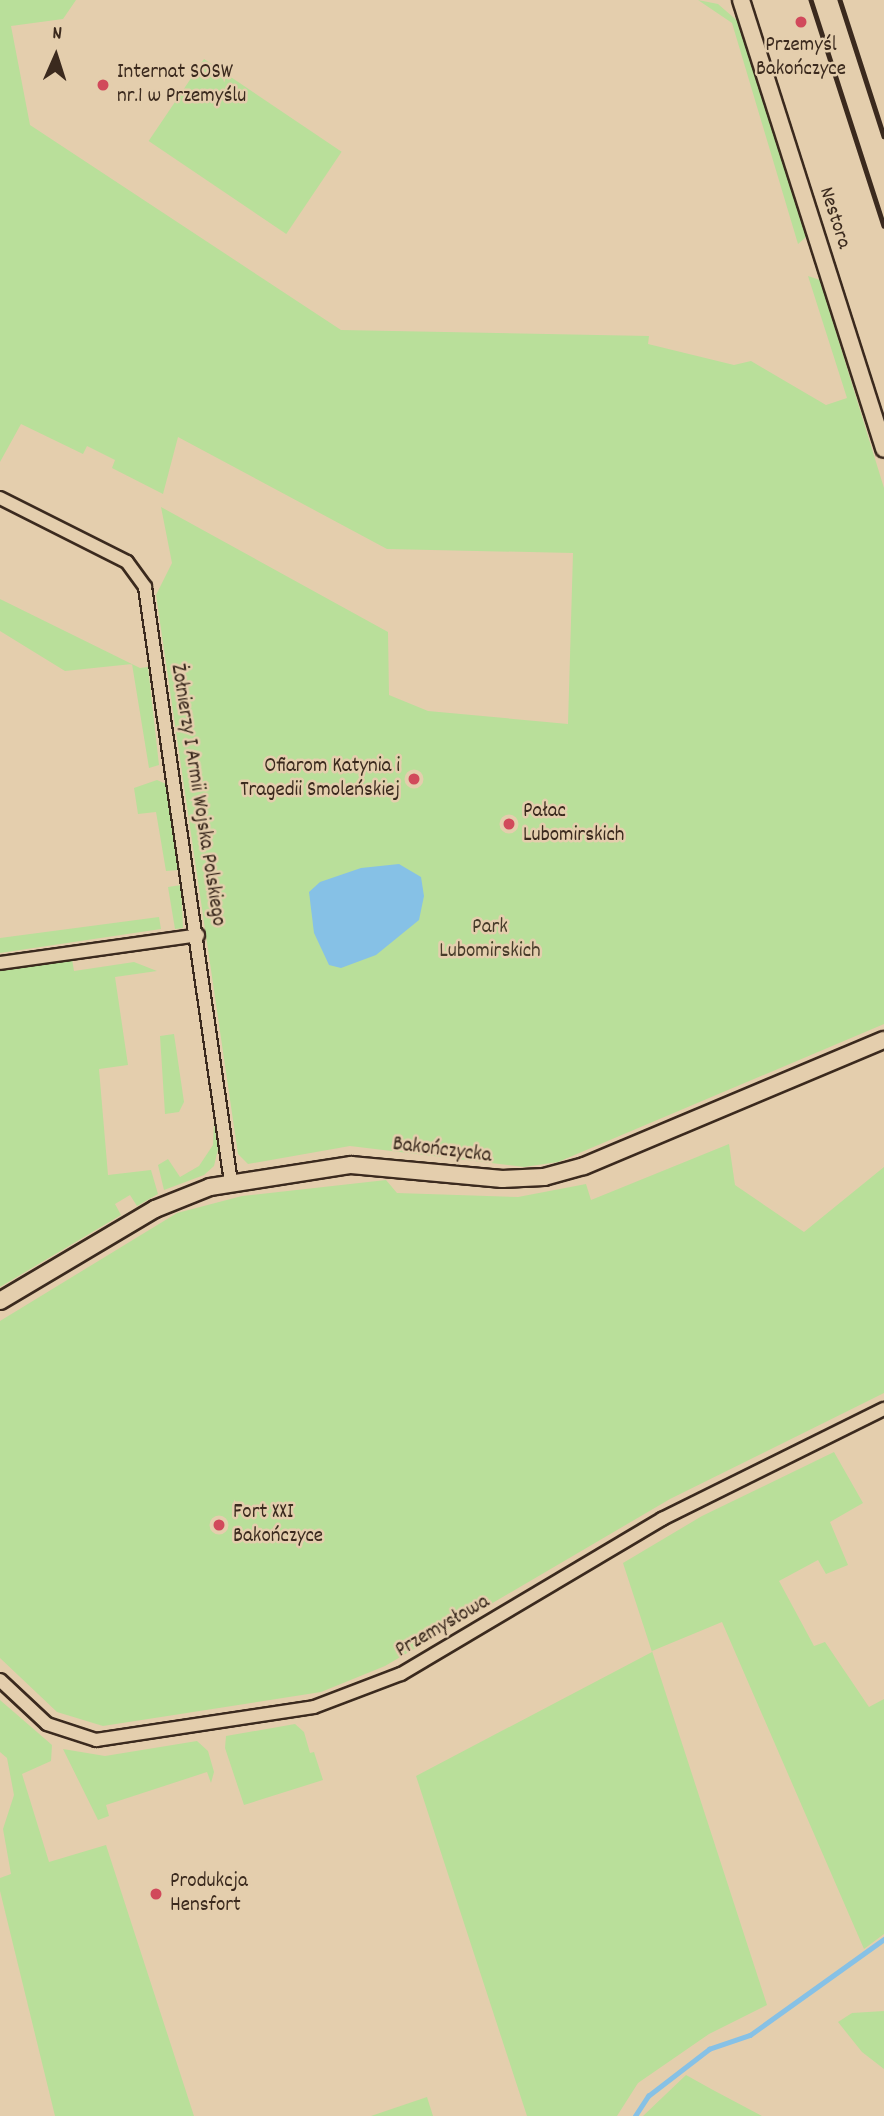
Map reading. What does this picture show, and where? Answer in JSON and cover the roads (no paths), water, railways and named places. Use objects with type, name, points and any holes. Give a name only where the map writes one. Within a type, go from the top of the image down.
[{"type":"street","points":[[727,0],[742,4]]},
{"type":"street","name":"Nestora","points":[[742,4],[884,449]]},
{"type":"street","name":"Żołnierzy I Armii Wojska Polskiego","points":[[0,498],[127,562],[141,577],[198,935],[231,1182]]},
{"type":"street","points":[[0,962],[198,935]]},
{"type":"street","name":"Bakończycka","points":[[0,1301],[172,1200],[231,1182],[351,1164],[502,1180],[544,1177],[584,1166],[884,1040]]},
{"type":"street","name":"Przemysłowa","points":[[0,1680],[47,1724],[96,1740],[285,1713],[340,1700],[444,1650],[662,1519],[884,1409]]},
{"type":"water","points":[[399,864],[421,877],[424,896],[419,920],[376,955],[341,968],[329,965],[314,933],[309,892],[320,882],[361,868]]},
{"type":"waterway","points":[[635,2116],[648,2096],[709,2049],[750,2035],[884,1939]]},
{"type":"railway","points":[[811,0],[884,226]]},
{"type":"railway","points":[[840,0],[884,136]]},
{"type":"place","name":"Przemyśl Bakończyce","points":[[801,22]]},
{"type":"place","name":"Internat SOSW nr.1 w Przemyślu","points":[[103,85]]},
{"type":"place","name":"Ofiarom Katynia i Tragedii Smoleńskiej","points":[[414,779]]},
{"type":"place","name":"Pałac Lubomirskich","points":[[509,824]]},
{"type":"place","name":"Fort XXI Bakończyce","points":[[219,1525]]},
{"type":"place","name":"Produkcja Hensfort","points":[[156,1894]]},
{"type":"park label","name":"Park Lubomirskich","points":[[490,940]]}]
